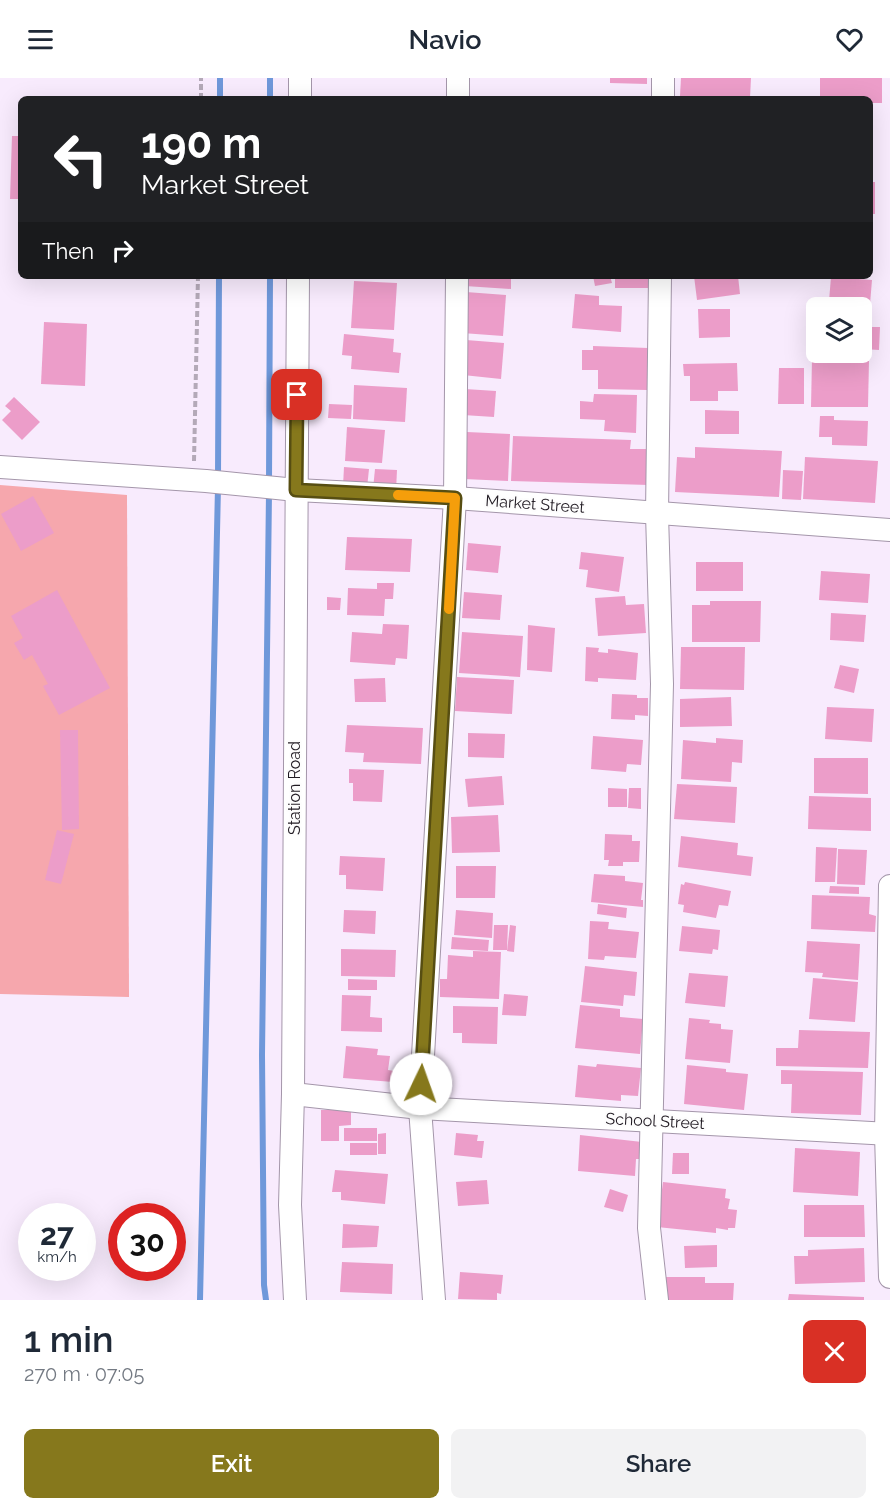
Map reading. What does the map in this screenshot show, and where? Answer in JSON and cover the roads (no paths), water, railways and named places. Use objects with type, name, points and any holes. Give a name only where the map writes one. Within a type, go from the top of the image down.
[{"type":"street","points":[[300,78],[300,96]]},
{"type":"street","points":[[458,78],[458,96]]},
{"type":"street","points":[[663,78],[663,96]]},
{"type":"street","name":"Station Road","points":[[296,1300],[290,1204],[293,1094],[284,489],[298,279]]},
{"type":"street","points":[[434,1300],[420,1108],[455,498],[457,279]]},
{"type":"street","points":[[657,1300],[649,1228],[662,684],[657,514],[660,279]]},
{"type":"street","name":"Market Street","points":[[0,467],[200,480],[284,489],[455,498],[890,530]]},
{"type":"street","points":[[890,886],[888,1134],[890,1277]]},
{"type":"street","name":"School Street","points":[[293,1094],[420,1108],[888,1134]]},
{"type":"waterway","points":[[220,78],[220,96]]},
{"type":"waterway","points":[[270,78],[270,96]]},
{"type":"waterway","points":[[218,476],[219,279]]},
{"type":"waterway","points":[[269,482],[270,279]]},
{"type":"waterway","points":[[200,1300],[218,487]]},
{"type":"waterway","points":[[266,1300],[262,1055],[269,493]]}]
